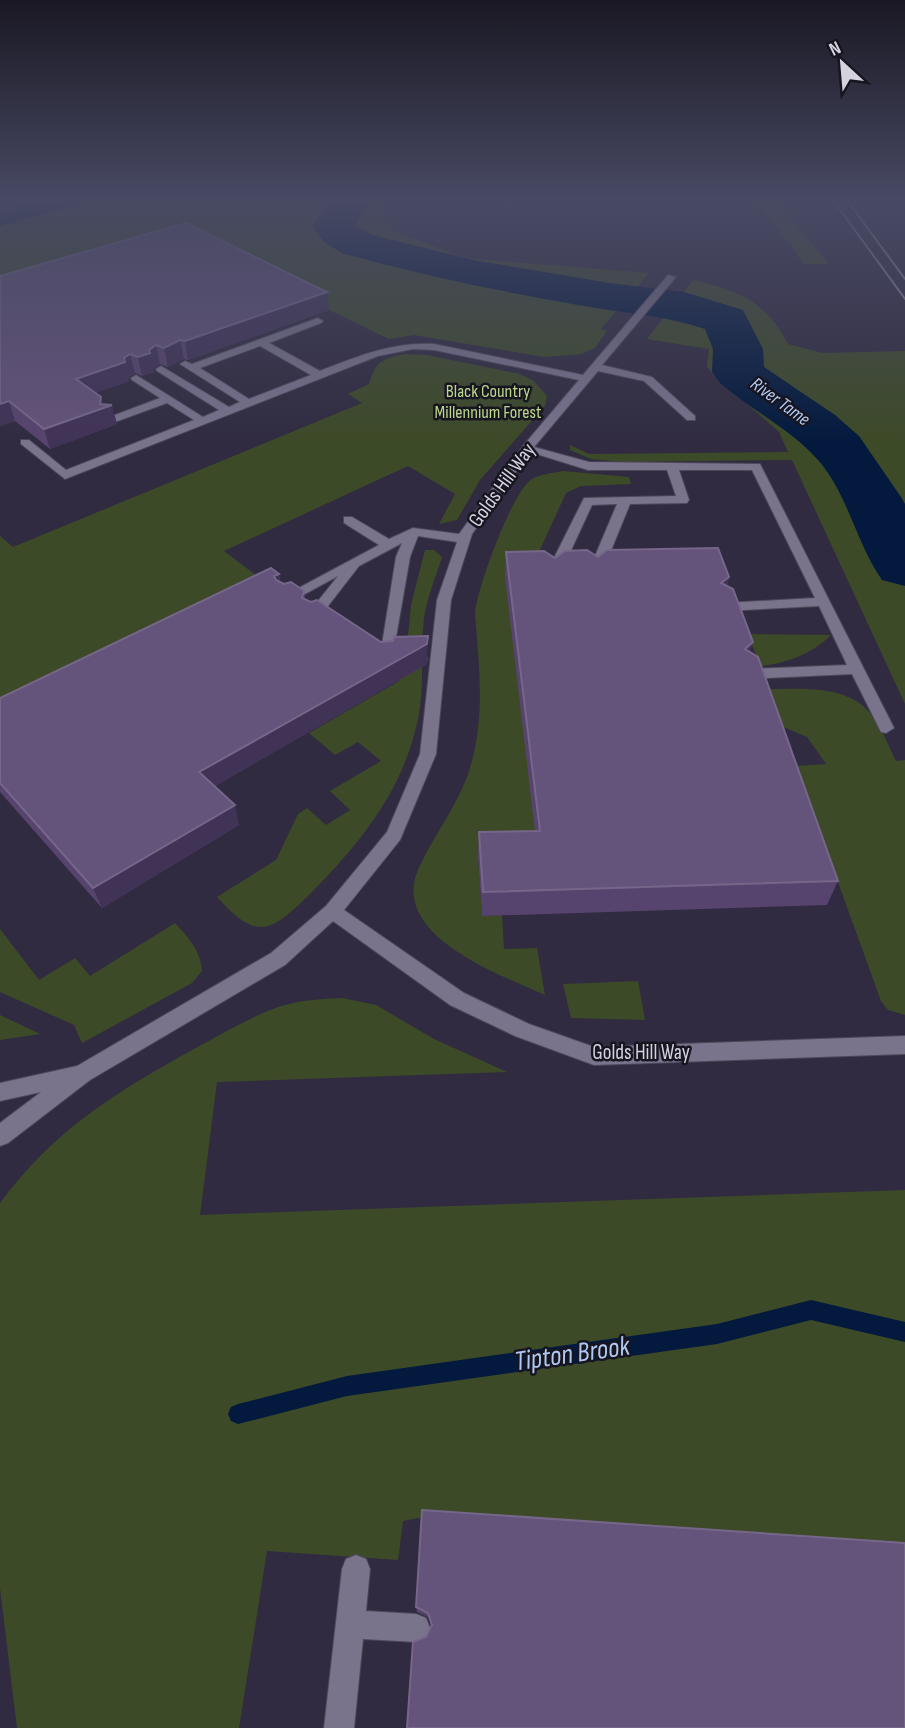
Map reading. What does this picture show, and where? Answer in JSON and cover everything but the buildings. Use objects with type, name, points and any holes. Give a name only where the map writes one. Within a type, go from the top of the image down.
[{"type":"street","name":"Golds Hill Way","points":[[0,1136],[83,1073],[278,959],[332,911],[394,835],[428,754],[444,600],[465,539],[527,448],[667,281]]},
{"type":"street","points":[[249,402],[186,365],[318,321]]},
{"type":"street","points":[[260,342],[319,375]]},
{"type":"street","points":[[25,442],[65,475],[319,375],[392,348],[413,346],[648,379],[691,418]]},
{"type":"street","points":[[161,369],[228,411]]},
{"type":"street","points":[[136,378],[202,421]]},
{"type":"street","points":[[157,392],[106,416],[168,399]]},
{"type":"street","points":[[527,448],[588,466],[756,466],[886,728]]},
{"type":"street","points":[[552,576],[588,501],[683,500],[672,466]]},
{"type":"street","points":[[594,575],[625,501]]},
{"type":"street","points":[[348,520],[389,545]]},
{"type":"street","points":[[287,598],[413,532],[465,539]]},
{"type":"street","points":[[387,657],[403,557],[413,532]]},
{"type":"street","points":[[313,616],[359,561]]},
{"type":"street","points":[[725,607],[823,602]]},
{"type":"street","points":[[748,674],[856,669]]},
{"type":"street","name":"Golds Hill Way","points":[[332,911],[457,999],[522,1030],[594,1056],[905,1045]]},
{"type":"street","name":"Golds Hill Way","points":[[0,1092],[83,1073]]},
{"type":"street","points":[[340,1728],[356,1569]]},
{"type":"street","points":[[350,1624],[416,1628]]},
{"type":"green space","points":[[0,281],[642,281],[601,329],[607,331],[595,348],[582,354],[544,357],[414,335],[389,339],[329,310],[0,295]]},
{"type":"green space","points":[[693,281],[695,281],[724,288],[750,300],[771,318],[788,344],[822,353],[905,351],[905,704],[792,460],[625,462],[591,459],[570,450],[570,445],[589,454],[788,452],[779,432],[711,372],[707,366],[709,349],[647,339]]},
{"type":"green space","name":"Black Country Millennium Forest","points":[[404,354],[427,355],[520,374],[534,381],[547,396],[545,406],[480,480],[457,520],[439,524],[455,494],[408,466],[224,551],[274,589],[0,724],[0,536],[13,547],[362,403],[348,394],[369,384],[380,363]]},
{"type":"green space","points":[[563,471],[629,477],[631,484],[581,486],[566,493],[528,576],[538,855],[478,857],[482,916],[502,915],[504,949],[537,948],[545,995],[454,950],[434,933],[420,915],[414,894],[418,870],[458,797],[474,751],[480,692],[475,613],[489,563],[506,520],[524,487],[535,477]]},
{"type":"green space","points":[[425,550],[434,550],[442,557],[424,618],[418,719],[411,746],[390,794],[361,838],[307,897],[271,925],[252,925],[230,911],[217,897],[276,860],[298,814],[307,808],[326,825],[350,810],[330,791],[381,761],[358,742],[335,755],[309,733],[399,681],[402,658],[406,656],[411,605]]},
{"type":"green space","points":[[747,634],[831,635],[799,656],[761,666]]},
{"type":"green space","points":[[767,689],[822,690],[849,697],[874,718],[896,761],[905,760],[905,1015],[888,1010],[881,1001],[796,766],[826,764],[807,737],[781,726]]},
{"type":"green space","points":[[175,923],[196,951],[202,971],[192,983],[82,1043],[74,1025],[0,992],[0,929],[39,980],[75,958],[90,976]]},
{"type":"green space","points":[[638,981],[645,1020],[571,1018],[563,984]]},
{"type":"green space","points":[[342,998],[376,1005],[434,1039],[507,1072],[217,1082],[200,1215],[905,1190],[905,1551],[423,1517],[403,1521],[398,1560],[267,1551],[239,1728],[17,1728],[0,1588],[0,1203],[42,1154],[64,1134],[87,1115],[137,1082],[267,1011],[302,1001]]},
{"type":"green space","points":[[0,1015],[40,1034],[0,1040]]},
{"type":"waterway","name":"River Tame","points":[[517,281],[610,297],[684,306],[726,320],[738,349],[738,372],[815,427],[839,448],[861,479],[905,566]]},
{"type":"waterway","name":"Tipton Brook","points":[[238,1414],[347,1386],[717,1334],[811,1310],[905,1332]]},
{"type":"tram line","points":[[892,281],[905,299]]}]
